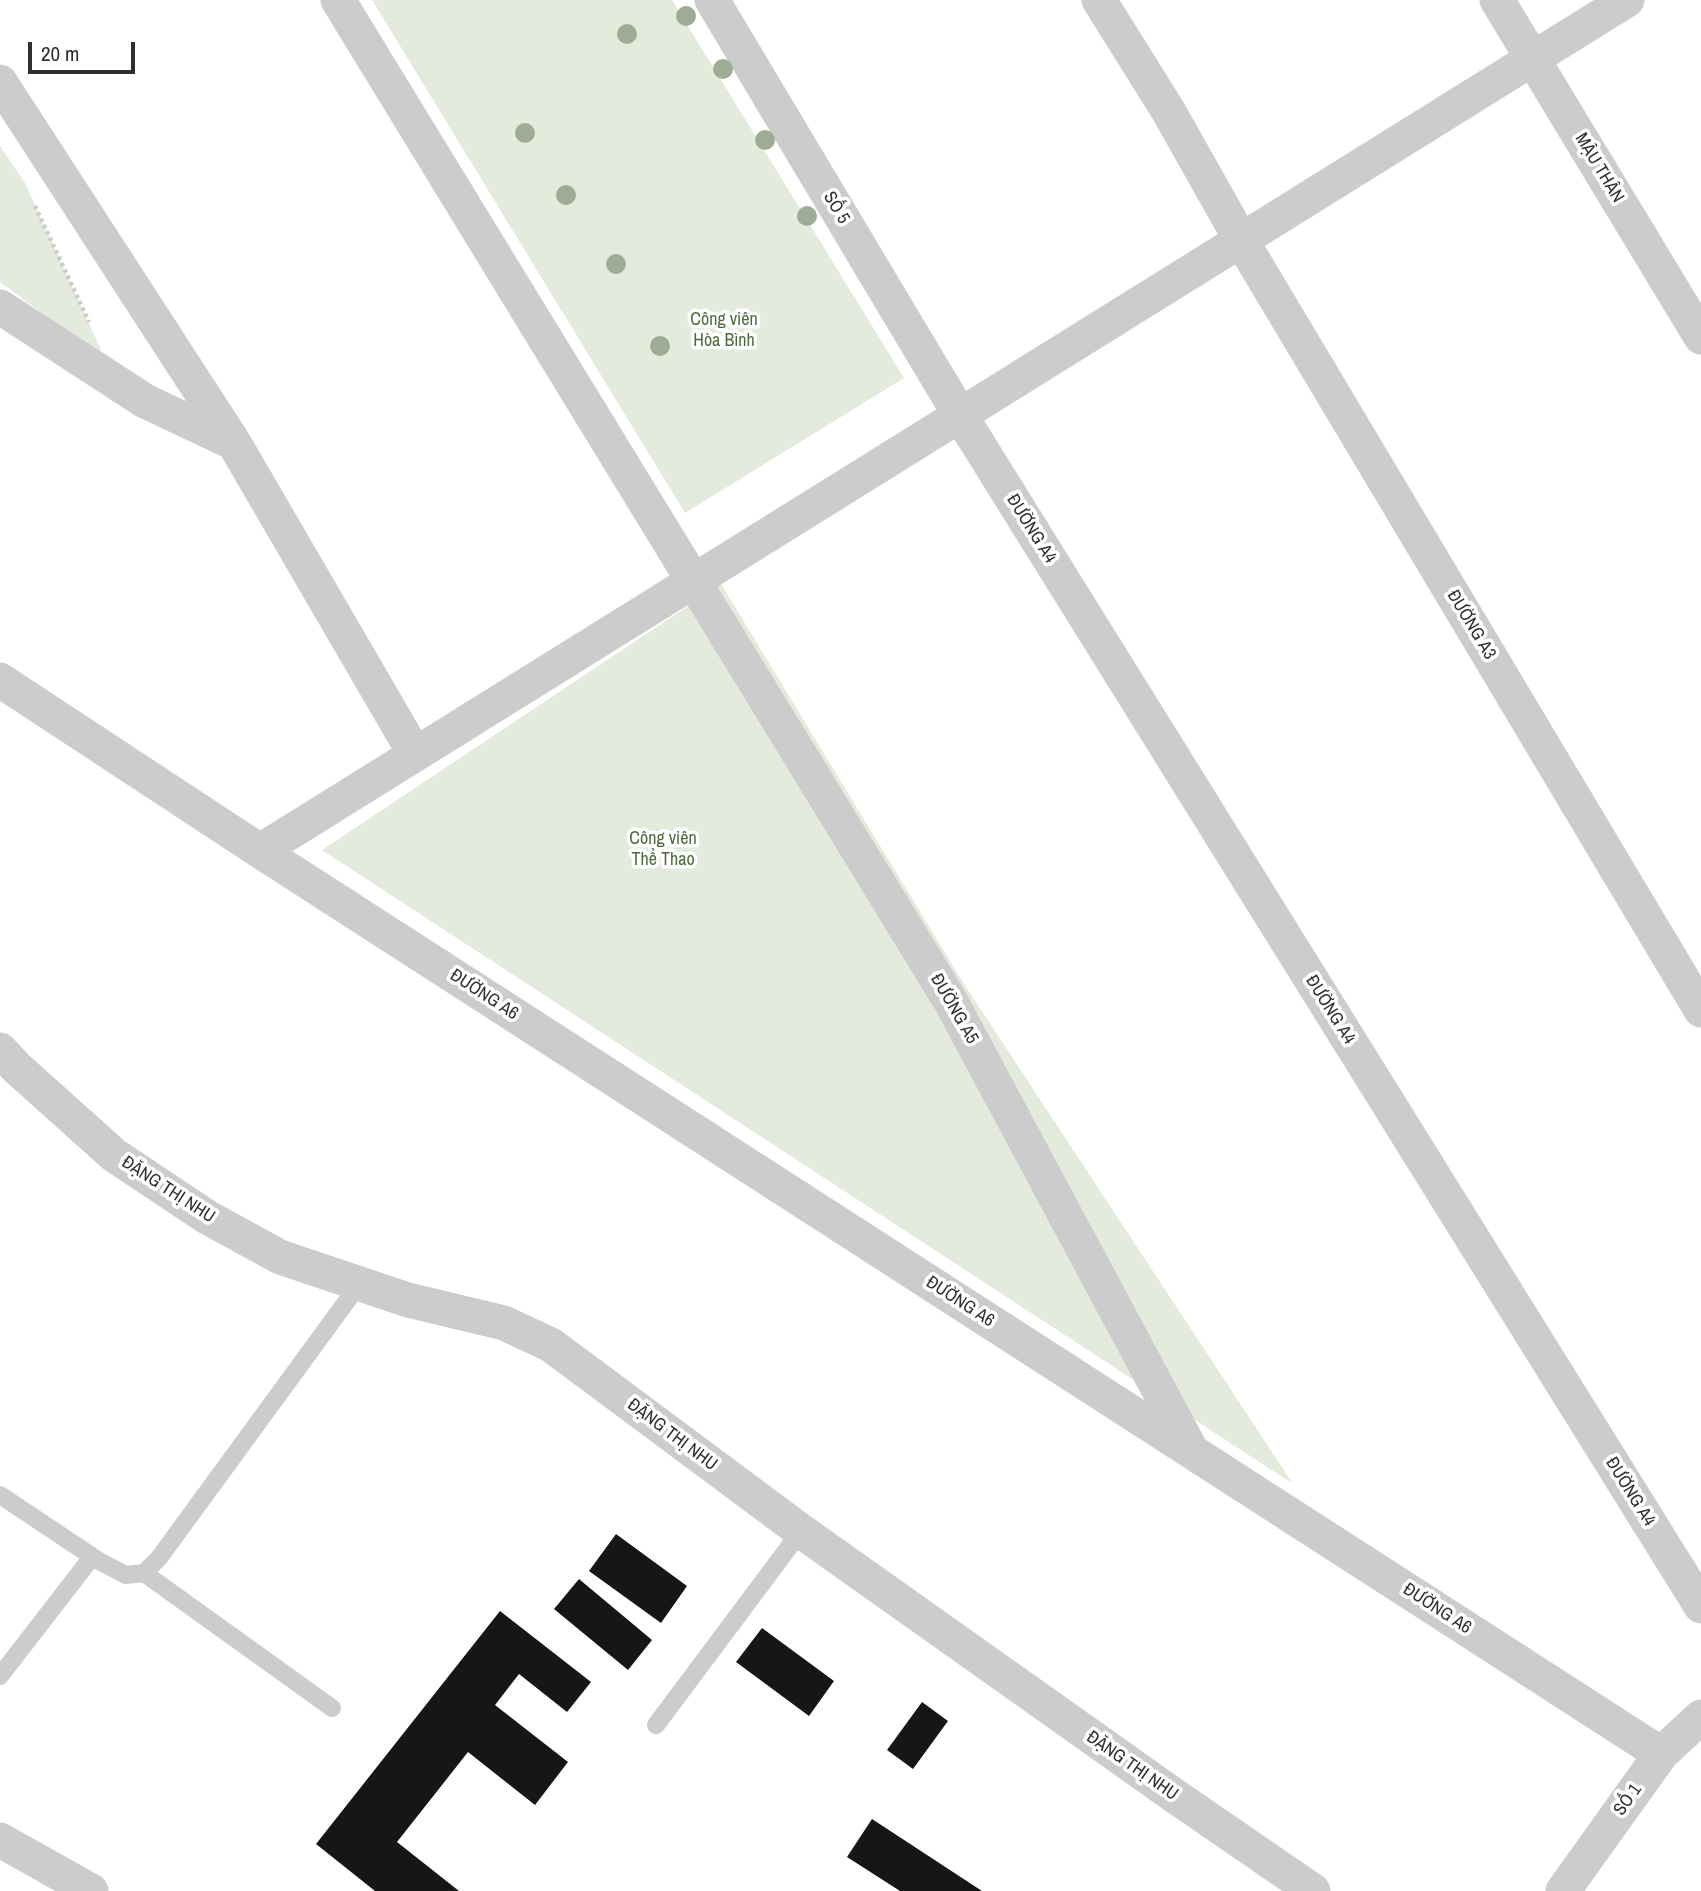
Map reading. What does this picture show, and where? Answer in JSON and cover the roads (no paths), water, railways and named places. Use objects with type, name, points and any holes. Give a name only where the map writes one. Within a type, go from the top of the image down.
[{"type":"street","name":"ĐƯỜNG A5","points":[[338,0],[951,1002],[1191,1451]]},
{"type":"street","name":"SỐ 5","points":[[712,0],[960,415]]},
{"type":"street","name":"ĐƯỜNG A3","points":[[1099,0],[1169,112],[1241,240],[1701,1010]]},
{"type":"street","name":"MẬU THÂN","points":[[1497,0],[1701,337]]},
{"type":"street","points":[[260,851],[1627,0]]},
{"type":"street","points":[[0,82],[234,443],[415,754]]},
{"type":"street","points":[[0,307],[145,401],[234,443]]},
{"type":"street","name":"ĐƯỜNG A4","points":[[960,415],[1701,1606]]},
{"type":"street","name":"ĐƯỜNG A6","points":[[0,680],[260,851],[1661,1754]]},
{"type":"street","name":"ĐẶNG THỊ NHU","points":[[0,1050],[114,1155],[207,1217],[280,1257],[408,1300],[503,1323],[551,1345],[801,1531],[1160,1786],[1313,1891]]},
{"type":"street","name":"SỐ 1","points":[[1563,1891],[1661,1754],[1701,1717]]},
{"type":"street","points":[[0,1840],[90,1891]]},
{"type":"lane","points":[[0,1495],[92,1557],[126,1575],[144,1573],[159,1558],[360,1283]]},
{"type":"lane","points":[[656,1725],[801,1531]]},
{"type":"lane","points":[[0,1675],[92,1557]]},
{"type":"lane","points":[[144,1573],[332,1708]]},
{"type":"park label","name":"Công viên Hòa Bình","points":[[724,330]]},
{"type":"park label","name":"Công viên Thể Thao","points":[[663,849]]}]
